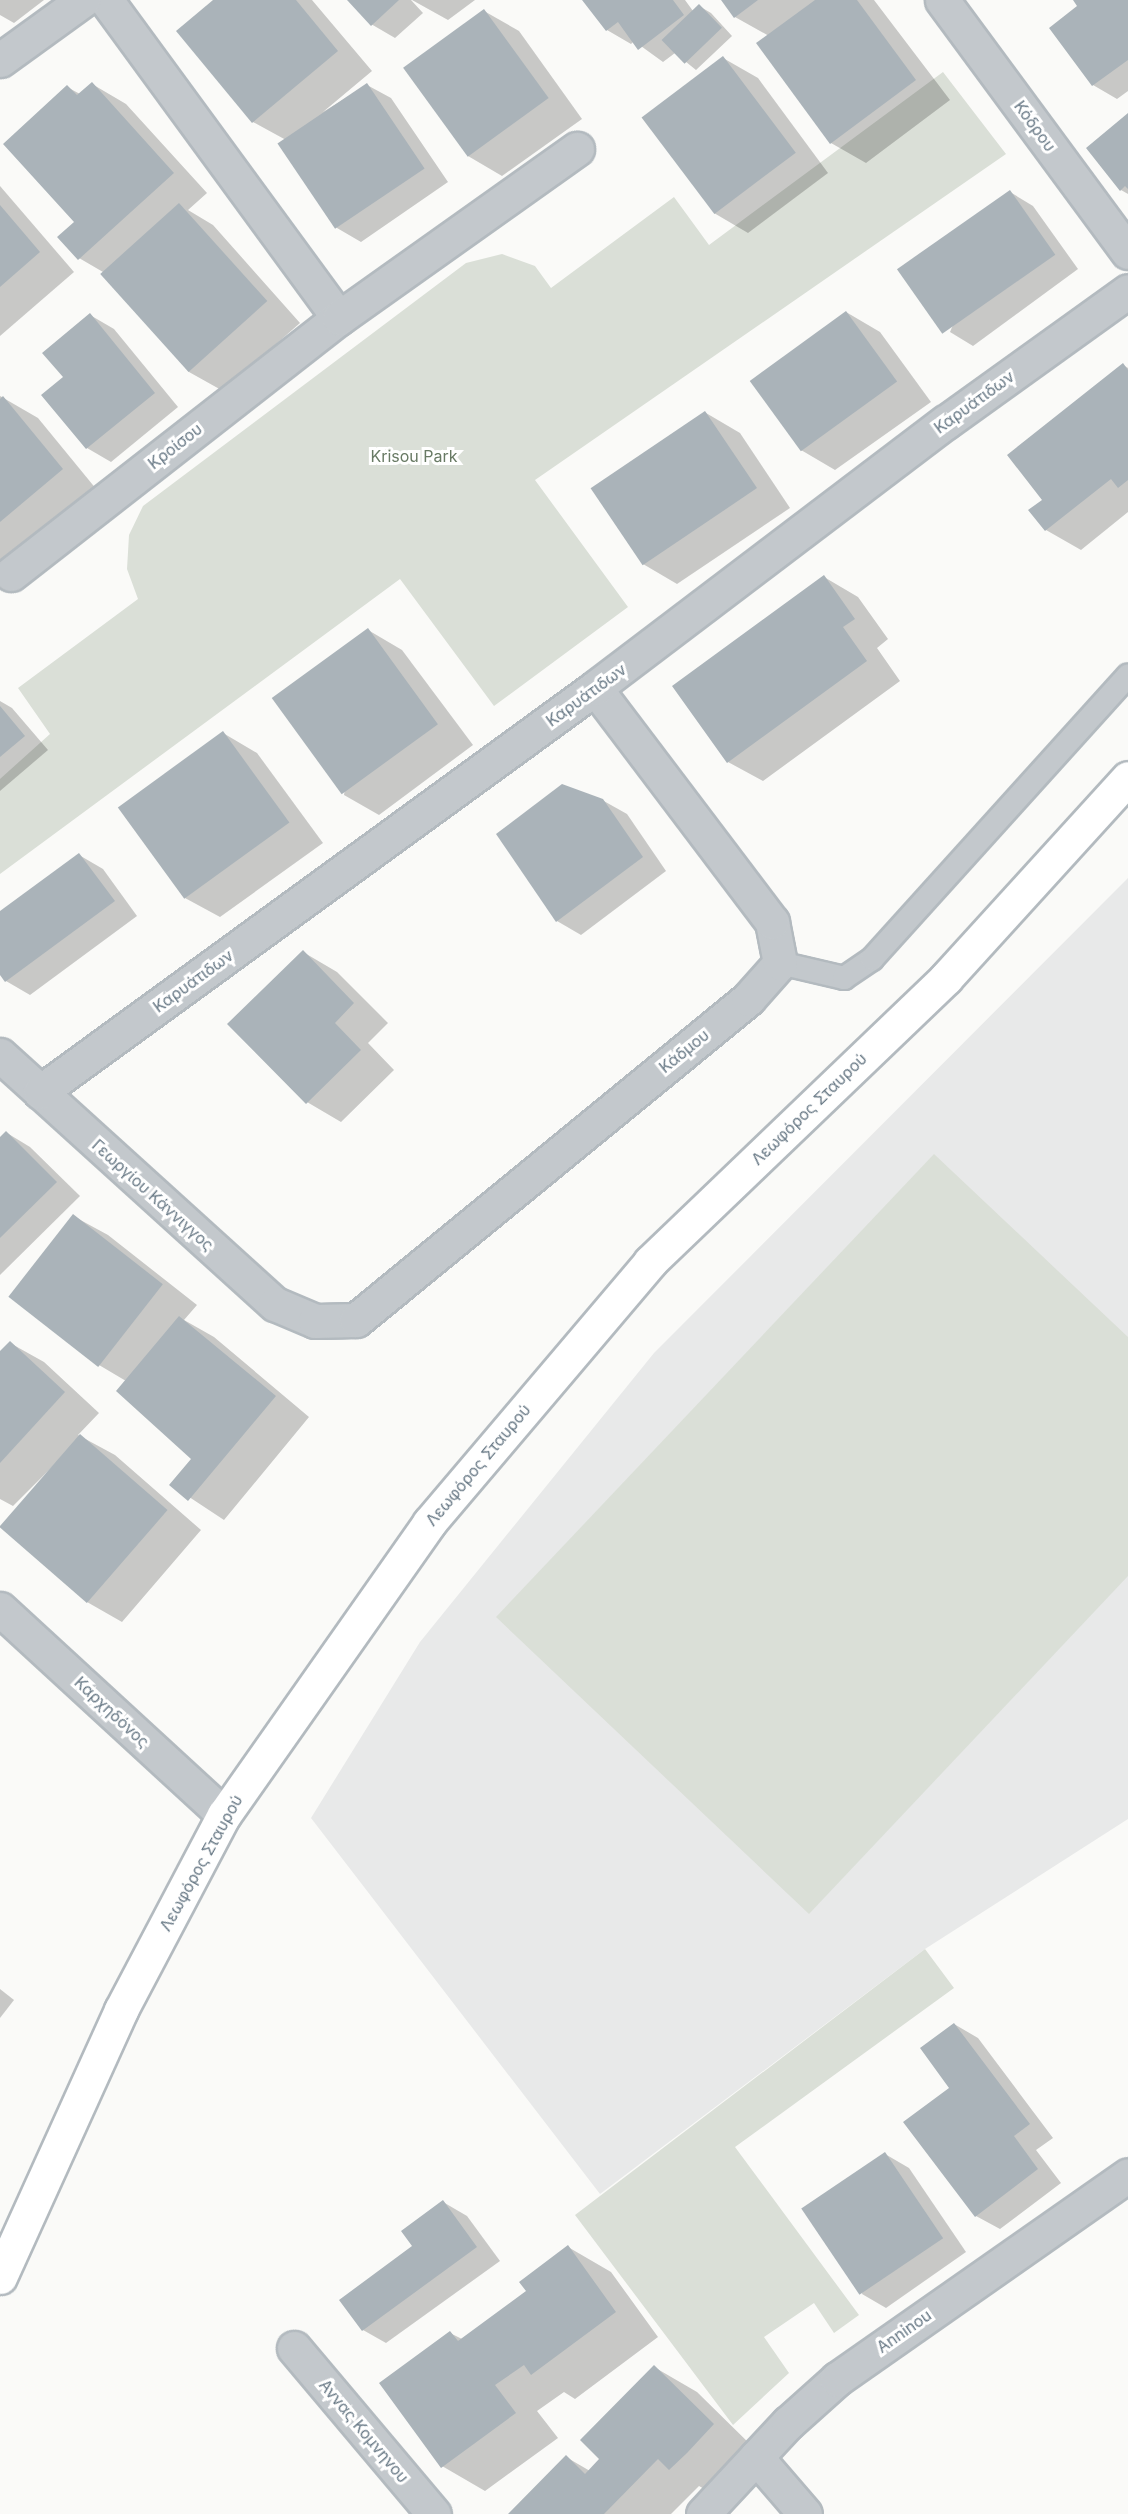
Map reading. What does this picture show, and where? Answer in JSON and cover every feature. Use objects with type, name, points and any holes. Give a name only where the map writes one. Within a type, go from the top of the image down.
[{"type":"main road","name":"Λεωφόρος Σταυρού","points":[[0,2277],[122,2010],[224,1815],[429,1523],[650,1262],[946,978],[1128,778]]},
{"type":"street","points":[[0,60],[83,0]]},
{"type":"street","points":[[106,0],[339,318]]},
{"type":"street","name":"Κόδρου","points":[[942,0],[1128,252]]},
{"type":"street","name":"Κροίσου","points":[[11,574],[339,318],[577,149]]},
{"type":"street","name":"Καρυάτιδων","points":[[40,1092],[595,688],[946,422],[1128,291]]},
{"type":"street","points":[[595,688],[772,922],[780,963]]},
{"type":"street","name":"Κάδμου","points":[[315,1321],[356,1320],[748,999],[780,963]]},
{"type":"street","name":"Γεωργίου Κάννιγγος","points":[[0,1055],[275,1304],[315,1321]]},
{"type":"street","name":"Καρχηδόνος","points":[[0,1609],[224,1815]]},
{"type":"street","name":"Anninou","points":[[703,2514],[756,2457],[837,2379],[1124,2185]]},
{"type":"street","name":"Αννας Κομνηνου","points":[[294,2348],[434,2514]]},
{"type":"street","points":[[756,2457],[805,2514]]},
{"type":"lane","points":[[780,963],[844,978],[872,959],[1128,675]]},
{"type":"shaded area","points":[[1128,878],[1128,1819],[925,1949],[600,2194],[311,1818],[420,1642],[654,1353]]},
{"type":"green space","name":"Krisou Park","points":[[943,72],[1006,154],[535,480],[628,607],[494,706],[400,579],[0,874],[0,779],[50,734],[18,688],[138,599],[127,569],[129,535],[143,506],[466,263],[502,254],[535,266],[551,288],[674,197],[709,245]]},
{"type":"green space","points":[[934,1154],[1128,1337],[1128,1576],[809,1914],[496,1617]]},
{"type":"green space","points":[[925,1949],[954,1988],[735,2147],[859,2315],[834,2333],[814,2303],[764,2337],[789,2373],[733,2425],[575,2215]]},
{"type":"building","points":[[213,0],[296,0],[338,51],[252,123],[176,31]]},
{"type":"building","points":[[347,0],[399,0],[371,26]]},
{"type":"building","points":[[582,0],[673,0],[684,15],[638,50],[618,22],[606,31]]},
{"type":"building","points":[[721,0],[758,0],[734,18]]},
{"type":"building","points":[[815,0],[857,0],[916,80],[830,144],[756,43]]},
{"type":"building","points":[[1073,0],[1128,0],[1128,60],[1092,86],[1049,28],[1077,6]]},
{"type":"building","points":[[699,4],[722,28],[685,64],[662,40]]},
{"type":"building","points":[[484,9],[549,98],[468,157],[403,68]]},
{"type":"building","points":[[723,56],[796,153],[714,214],[642,117]]},
{"type":"building","points":[[92,82],[174,173],[78,260],[57,237],[74,222],[3,144],[67,85],[77,95]]},
{"type":"building","points":[[367,83],[425,168],[335,229],[277,143]]},
{"type":"building","points":[[1128,113],[1128,189],[1125,186],[1120,191],[1086,148]]},
{"type":"building","points":[[1010,190],[1055,255],[942,334],[897,269]]},
{"type":"building","points":[[179,203],[267,301],[189,372],[100,274]]},
{"type":"building","points":[[0,205],[40,252],[0,287]]},
{"type":"building","points":[[846,311],[897,381],[801,451],[750,381]]},
{"type":"building","points":[[90,313],[155,393],[86,449],[41,395],[63,377],[42,353]]},
{"type":"building","points":[[1123,363],[1128,370],[1128,480],[1118,488],[1111,479],[1045,531],[1028,510],[1042,500],[1007,455]]},
{"type":"building","points":[[3,396],[63,469],[0,522],[0,399]]},
{"type":"building","points":[[705,411],[757,488],[643,565],[591,488]]},
{"type":"building","points":[[824,575],[855,619],[843,627],[867,661],[727,763],[672,686]]},
{"type":"building","points":[[368,628],[438,724],[342,794],[272,698]]},
{"type":"building","points":[[0,706],[25,736],[0,757]]},
{"type":"building","points":[[223,731],[289,822],[184,899],[118,807]]},
{"type":"building","points":[[562,784],[603,799],[643,857],[556,922],[496,834]]},
{"type":"building","points":[[79,853],[115,901],[5,982],[0,975],[0,911]]},
{"type":"building","points":[[303,950],[354,1003],[335,1023],[361,1050],[306,1104],[227,1024]]},
{"type":"building","points":[[6,1131],[57,1182],[0,1238],[0,1137]]},
{"type":"building","points":[[73,1214],[163,1284],[98,1367],[8,1297]]},
{"type":"building","points":[[179,1316],[276,1396],[188,1501],[169,1485],[191,1459],[116,1391]]},
{"type":"building","points":[[10,1341],[65,1392],[0,1463],[0,1351]]},
{"type":"building","points":[[80,1434],[168,1510],[87,1603],[0,1527]]},
{"type":"building","points":[[954,2023],[1030,2124],[1014,2136],[1038,2169],[975,2217],[903,2122],[949,2088],[920,2048]]},
{"type":"building","points":[[885,2152],[943,2238],[859,2295],[801,2208]]},
{"type":"building","points":[[443,2200],[477,2247],[362,2331],[339,2300],[412,2246],[401,2231]]},
{"type":"building","points":[[568,2245],[616,2312],[531,2375],[524,2365],[495,2385],[516,2413],[441,2468],[379,2383],[450,2331],[458,2341],[526,2291],[519,2282]]},
{"type":"building","points":[[654,2365],[714,2424],[687,2453],[669,2470],[658,2459],[604,2514],[508,2514],[566,2455],[585,2474],[599,2459],[580,2440]]}]
